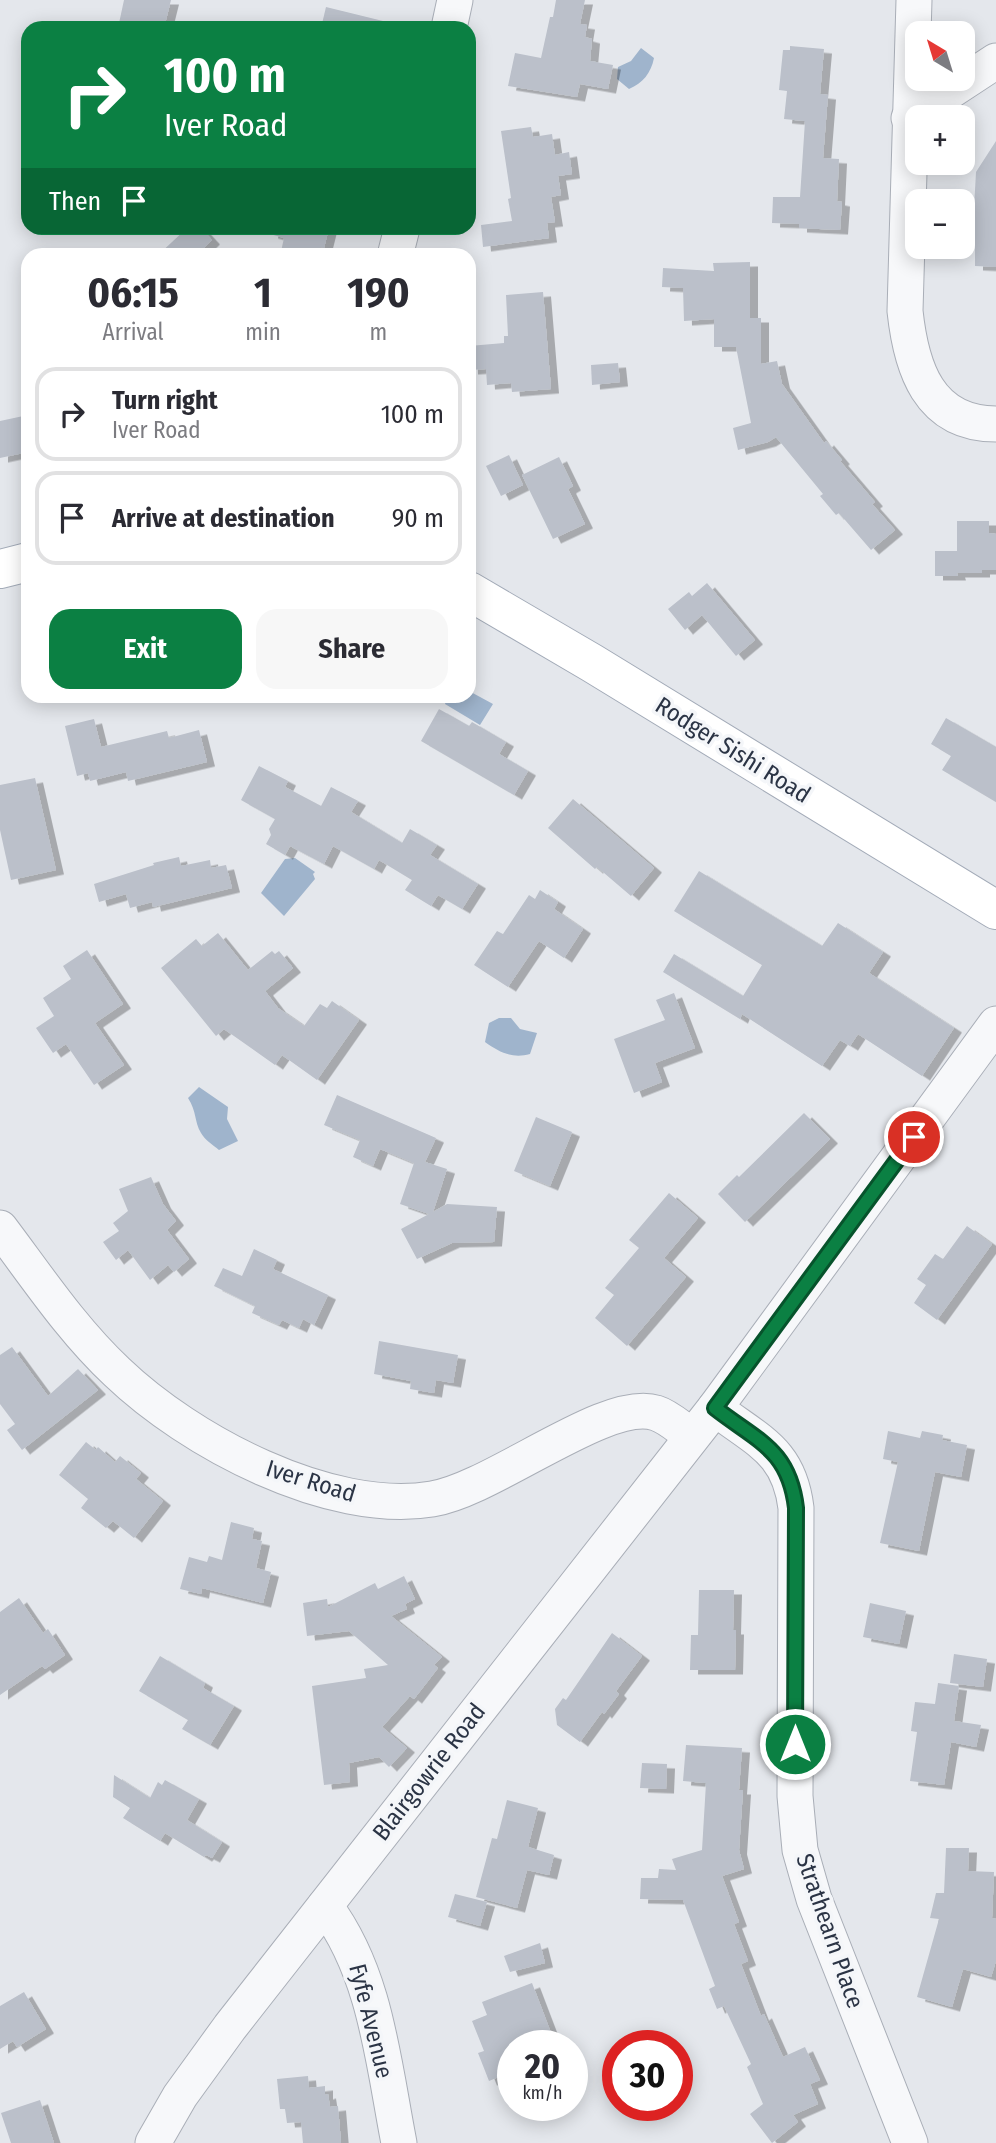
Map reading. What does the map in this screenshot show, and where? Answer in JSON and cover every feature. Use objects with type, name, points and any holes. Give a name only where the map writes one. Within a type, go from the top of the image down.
[{"type":"main road","points":[[0,569],[21,564]]},
{"type":"main road","name":"Rodger Sishi Road","points":[[476,595],[996,910]]},
{"type":"street","points":[[450,21],[455,0]]},
{"type":"street","points":[[910,105],[914,0]]},
{"type":"street","points":[[929,105],[996,61]]},
{"type":"street","points":[[908,175],[905,311],[913,359],[921,382],[942,406],[960,418],[996,425]]},
{"type":"street","points":[[715,1408],[996,1024]]},
{"type":"street","name":"Iver Road","points":[[0,1228],[74,1325],[150,1403],[197,1433],[257,1465],[317,1488],[384,1501],[434,1499],[493,1478],[594,1424],[624,1412],[656,1413],[692,1436]]},
{"type":"street","name":"Blairgowrie Road","points":[[153,2143],[205,2060],[715,1408]]},
{"type":"street","name":"Strathearn Place","points":[[715,1408],[777,1457],[789,1473],[793,1488],[796,1508],[795,1796],[800,1850],[814,1899],[910,2143]]},
{"type":"street","name":"Fyfe Avenue","points":[[325,1906],[343,1930],[365,1978],[399,2143]]},
{"type":"water","points":[[641,48],[654,58],[653,63],[642,81],[629,89],[617,79],[618,67],[631,61]]},
{"type":"water","points":[[476,695],[493,704],[480,725],[445,704],[476,703]]},
{"type":"water","points":[[295,858],[315,872],[315,879],[284,916],[261,893],[285,859]]},
{"type":"water","points":[[499,1018],[511,1018],[520,1029],[537,1033],[530,1054],[506,1054],[485,1042],[489,1023]]},
{"type":"water","points":[[199,1087],[228,1107],[227,1119],[238,1141],[219,1150],[203,1136],[188,1098]]},
{"type":"building","points":[[124,0],[171,0],[166,21],[120,21]]},
{"type":"building","points":[[556,0],[585,0],[580,24],[587,25],[585,37],[592,39],[590,61],[613,65],[608,89],[580,84],[577,97],[508,86],[515,53],[541,58]]},
{"type":"building","points":[[326,7],[383,21],[323,21]]},
{"type":"building","points":[[790,46],[824,49],[820,94],[828,95],[823,158],[839,159],[837,201],[842,202],[840,230],[799,228],[799,224],[772,223],[773,197],[800,197],[805,121],[784,119],[787,91],[779,90],[783,50],[790,50]]},
{"type":"building","points":[[531,127],[533,137],[552,134],[555,155],[569,152],[572,174],[558,176],[561,195],[551,197],[555,222],[547,223],[549,238],[483,247],[481,225],[512,221],[501,131]]},
{"type":"building","points":[[996,141],[996,267],[975,266],[976,172]]},
{"type":"building","points":[[180,235],[207,235],[212,240],[204,248],[166,248]]},
{"type":"building","points":[[274,235],[327,235],[324,248],[282,248],[284,238]]},
{"type":"building","points":[[750,262],[750,318],[761,318],[761,364],[777,361],[782,384],[824,443],[826,441],[842,460],[840,461],[875,502],[872,504],[895,530],[871,550],[839,513],[836,515],[820,496],[823,494],[776,437],[768,442],[738,450],[733,428],[751,423],[736,347],[714,347],[714,319],[684,321],[683,288],[662,287],[663,268],[714,271],[713,263]]},
{"type":"building","points":[[543,292],[551,389],[512,392],[511,383],[487,385],[486,369],[476,370],[476,345],[504,343],[504,336],[508,336],[506,295]]},
{"type":"building","points":[[618,363],[620,382],[592,385],[591,365]]},
{"type":"building","points":[[21,416],[21,454],[0,458],[0,421]]},
{"type":"building","points":[[509,455],[523,485],[501,496],[486,466]]},
{"type":"building","points":[[559,457],[573,486],[568,489],[585,524],[553,539],[522,475]]},
{"type":"building","points":[[957,521],[989,521],[989,533],[996,534],[996,570],[957,573],[958,576],[935,576],[935,551],[957,551]]},
{"type":"building","points":[[707,583],[755,640],[736,656],[702,615],[685,630],[668,609],[689,592],[692,596]]},
{"type":"building","points":[[439,709],[469,726],[472,722],[506,742],[499,754],[528,771],[514,795],[421,741]]},
{"type":"building","points":[[946,718],[996,747],[996,802],[942,770],[951,756],[931,744]]},
{"type":"building","points":[[94,719],[101,747],[167,731],[169,738],[199,730],[207,762],[128,781],[126,772],[90,781],[88,773],[77,776],[65,726]]},
{"type":"building","points":[[259,766],[288,781],[285,787],[321,806],[331,787],[358,801],[351,812],[402,843],[410,829],[437,845],[430,855],[478,884],[462,909],[438,895],[431,906],[405,890],[412,880],[379,860],[374,869],[333,846],[324,864],[290,846],[285,855],[266,844],[271,835],[269,829],[275,819],[241,800]]},
{"type":"building","points":[[35,778],[56,870],[11,880],[0,830],[0,785]]},
{"type":"building","points":[[573,799],[654,868],[631,896],[548,828]]},
{"type":"building","points":[[179,857],[181,866],[210,860],[211,868],[226,865],[232,888],[153,907],[152,902],[130,908],[126,894],[99,902],[94,884],[154,865],[153,863]]},
{"type":"building","points":[[699,871],[822,946],[838,923],[883,952],[869,973],[954,1028],[922,1076],[858,1034],[850,1046],[840,1040],[822,1066],[742,1014],[740,1019],[663,972],[674,954],[743,996],[762,965],[674,911]]},
{"type":"building","points":[[540,890],[558,902],[554,909],[583,929],[564,958],[539,941],[508,987],[474,965],[497,931],[503,934],[529,895],[535,899]]},
{"type":"building","points":[[218,933],[248,970],[272,951],[275,954],[279,951],[293,968],[265,991],[278,1008],[304,1026],[320,1004],[327,1008],[332,1001],[359,1020],[317,1080],[282,1055],[275,1065],[224,1029],[216,1036],[161,968],[196,939],[202,946]]},
{"type":"building","points":[[87,950],[123,1004],[95,1023],[124,1065],[94,1085],[66,1044],[53,1053],[36,1028],[54,1016],[43,998],[71,979],[63,966]]},
{"type":"building","points":[[674,993],[695,1048],[655,1063],[662,1082],[634,1093],[614,1039],[665,1020],[656,1000]]},
{"type":"building","points":[[337,1095],[436,1138],[425,1162],[447,1169],[433,1212],[447,1204],[497,1207],[494,1242],[452,1243],[417,1259],[401,1229],[429,1214],[400,1204],[414,1163],[380,1149],[373,1166],[353,1157],[360,1140],[324,1125]]},
{"type":"building","points":[[804,1113],[830,1139],[745,1222],[718,1194]]},
{"type":"building","points":[[536,1117],[572,1132],[550,1186],[514,1171]]},
{"type":"building","points":[[151,1177],[163,1204],[176,1221],[167,1230],[189,1259],[174,1272],[168,1265],[150,1280],[128,1250],[116,1260],[103,1242],[119,1231],[113,1223],[128,1211],[119,1189]]},
{"type":"building","points":[[669,1193],[698,1218],[664,1258],[686,1277],[627,1346],[595,1318],[614,1295],[605,1288],[639,1248],[629,1240]]},
{"type":"building","points":[[967,1226],[992,1244],[937,1320],[914,1303],[926,1285],[917,1279],[935,1254],[943,1259]]},
{"type":"building","points":[[254,1249],[277,1260],[273,1269],[328,1295],[314,1325],[303,1319],[299,1328],[282,1320],[279,1325],[252,1313],[255,1306],[214,1286],[223,1268],[242,1276]]},
{"type":"building","points":[[379,1341],[458,1355],[453,1383],[436,1380],[434,1393],[410,1389],[411,1381],[374,1374]]},
{"type":"building","points":[[12,1347],[48,1396],[78,1369],[98,1390],[22,1450],[7,1430],[15,1424],[0,1404],[0,1355]]},
{"type":"building","points":[[888,1431],[920,1438],[922,1431],[943,1435],[942,1440],[967,1445],[961,1477],[935,1472],[919,1551],[880,1543],[898,1462],[883,1459]]},
{"type":"building","points":[[86,1442],[96,1450],[98,1447],[115,1462],[120,1456],[141,1473],[136,1479],[163,1501],[134,1538],[113,1521],[106,1528],[81,1508],[88,1499],[59,1475]]},
{"type":"building","points":[[231,1522],[254,1528],[252,1539],[262,1541],[256,1568],[271,1572],[263,1603],[202,1588],[201,1594],[180,1589],[189,1557],[207,1562],[209,1556],[222,1560]]},
{"type":"building","points":[[404,1576],[415,1599],[405,1604],[407,1609],[391,1616],[442,1657],[434,1665],[438,1668],[414,1699],[410,1696],[382,1727],[407,1748],[389,1767],[379,1757],[349,1763],[350,1782],[324,1785],[312,1686],[366,1678],[364,1669],[388,1665],[349,1631],[307,1636],[303,1603],[327,1599],[328,1607],[375,1583],[378,1589]]},
{"type":"building","points":[[699,1590],[734,1590],[735,1670],[690,1670],[691,1635],[698,1635]]},
{"type":"building","points":[[19,1598],[43,1633],[48,1629],[65,1655],[45,1669],[42,1666],[0,1695],[0,1612]]},
{"type":"building","points":[[870,1603],[906,1611],[899,1644],[863,1637]]},
{"type":"building","points":[[612,1633],[642,1656],[616,1691],[619,1694],[580,1742],[557,1725],[555,1709],[563,1698],[566,1700]]},
{"type":"building","points":[[954,1654],[987,1659],[983,1687],[950,1683]]},
{"type":"building","points":[[160,1656],[205,1683],[203,1688],[234,1706],[210,1745],[182,1729],[188,1720],[139,1691]]},
{"type":"building","points":[[938,1683],[959,1686],[954,1721],[981,1725],[976,1747],[951,1742],[944,1785],[910,1781],[917,1732],[911,1731],[915,1702],[935,1704]]},
{"type":"building","points":[[686,1745],[742,1748],[739,1790],[743,1790],[739,1850],[744,1869],[722,1876],[739,1922],[734,1924],[748,1961],[741,1964],[761,2016],[764,2014],[783,2057],[805,2047],[820,2080],[810,2084],[818,2104],[793,2115],[798,2122],[772,2143],[750,2114],[763,2104],[747,2067],[751,2064],[724,2006],[717,2009],[709,1989],[715,1986],[683,1900],[640,1899],[641,1878],[658,1878],[659,1869],[676,1870],[672,1859],[702,1850],[706,1783],[683,1781]]},
{"type":"building","points":[[642,1763],[667,1764],[666,1789],[640,1788]]},
{"type":"building","points":[[114,1775],[150,1798],[158,1782],[162,1785],[165,1780],[199,1799],[187,1820],[222,1842],[212,1858],[206,1855],[204,1857],[165,1833],[160,1841],[123,1818],[130,1808],[113,1797]]},
{"type":"building","points":[[507,1800],[538,1808],[528,1847],[554,1855],[549,1875],[527,1870],[517,1908],[476,1897],[492,1838],[497,1839]]},
{"type":"building","points":[[946,1848],[969,1848],[968,1871],[994,1872],[992,1918],[996,1919],[996,1961],[991,1977],[963,1969],[952,2007],[917,1997],[939,1919],[930,1918],[936,1893],[944,1893]]},
{"type":"building","points":[[455,1894],[487,1902],[480,1926],[448,1917]]},
{"type":"building","points":[[540,1943],[545,1963],[510,1972],[504,1956]]},
{"type":"building","points":[[532,1983],[550,2030],[497,2030],[497,2078],[489,2081],[478,2053],[484,2051],[472,2021],[487,2015],[482,2002]]},
{"type":"building","points":[[24,1992],[46,2029],[17,2047],[13,2041],[0,2049],[0,2006]]},
{"type":"building","points":[[308,2076],[309,2088],[325,2086],[330,2107],[338,2106],[341,2143],[303,2143],[301,2122],[287,2123],[285,2109],[280,2109],[277,2079]]},
{"type":"building","points":[[40,2100],[54,2143],[11,2143],[1,2113]]},
{"type":"route","points":[[795,1744],[796,1508],[793,1488],[789,1473],[777,1457],[715,1408],[914,1137]]}]
